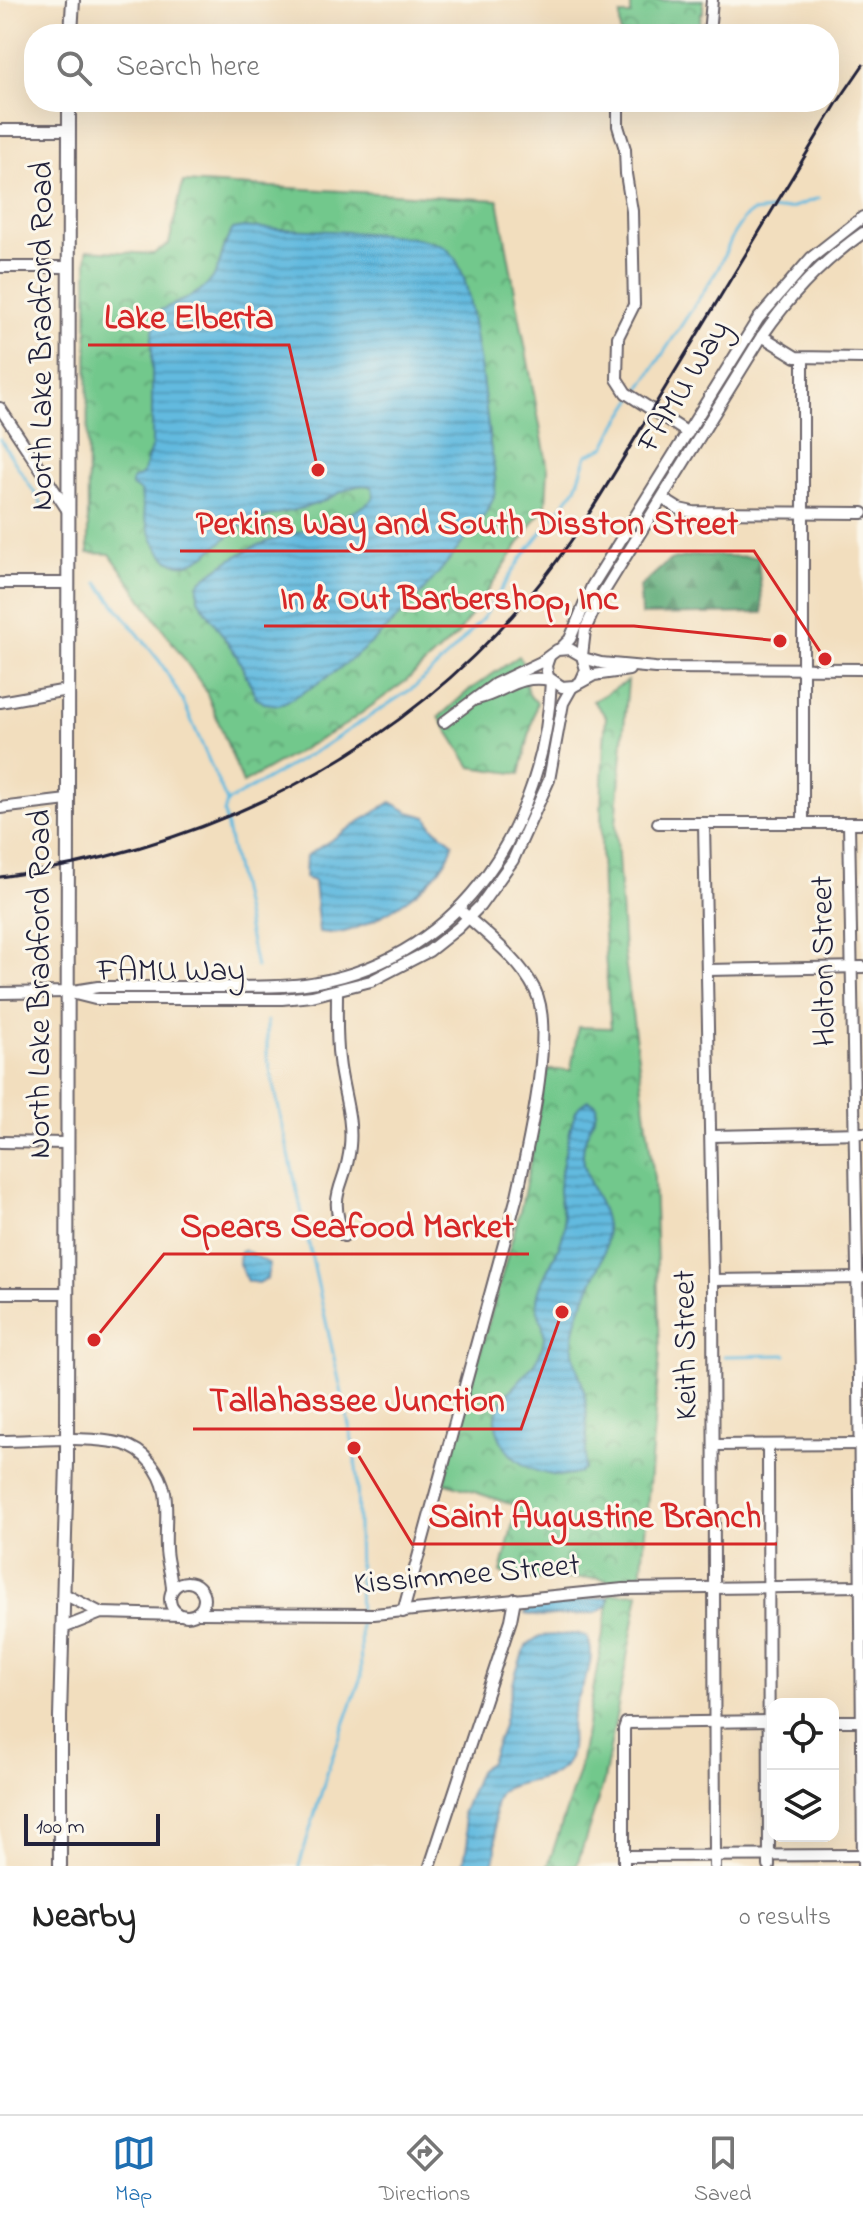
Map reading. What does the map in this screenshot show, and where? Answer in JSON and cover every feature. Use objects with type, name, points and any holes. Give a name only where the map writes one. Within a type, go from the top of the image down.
[{"type":"main road","points":[[72,24],[73,0]]},
{"type":"main road","name":"North Lake Bradford Road","points":[[60,1866],[60,1717],[67,1441],[69,112]]},
{"type":"street","points":[[710,24],[712,0]]},
{"type":"street","points":[[618,112],[632,220],[634,305],[619,335],[617,379],[626,393],[688,433]]},
{"type":"street","points":[[0,130],[69,130]]},
{"type":"street","name":"FAMU Way","points":[[67,992],[98,987],[277,986],[327,981],[395,956],[430,934],[459,909],[493,866],[534,785],[546,739],[551,680],[546,669],[549,657],[570,639],[592,586],[739,348],[772,301],[811,258],[863,217]]},
{"type":"street","name":"FAMU Way","points":[[67,992],[95,999],[290,999],[337,992],[404,966],[436,946],[469,918],[508,867],[538,807],[554,763],[563,703],[586,670],[584,634],[594,607],[762,336],[807,280],[863,233]]},
{"type":"street","points":[[0,267],[69,267]]},
{"type":"street","points":[[762,336],[793,356],[863,358]]},
{"type":"street","points":[[803,358],[803,823]]},
{"type":"street","points":[[0,408],[68,511]]},
{"type":"street","points":[[663,499],[679,509],[693,512],[863,513]]},
{"type":"street","points":[[0,583],[68,583]]},
{"type":"street","points":[[560,649],[570,649],[601,663],[655,668],[863,669]]},
{"type":"street","points":[[477,700],[484,691],[508,676],[549,657]]},
{"type":"street","points":[[444,722],[477,700],[521,679],[551,680],[559,687],[576,684],[594,675],[655,668]]},
{"type":"street","points":[[0,702],[67,690]]},
{"type":"street","points":[[0,808],[67,800]]},
{"type":"street","points":[[658,823],[863,823]]},
{"type":"street","name":"Holton Street","points":[[849,823],[857,967],[863,1866]]},
{"type":"street","name":"Keith Street","points":[[704,824],[713,1280],[715,1861]]},
{"type":"street","points":[[403,1612],[517,1196],[531,1129],[542,1047],[543,1016],[533,986],[520,969],[459,909]]},
{"type":"street","points":[[707,970],[857,967]]},
{"type":"street","points":[[0,993],[67,992]]},
{"type":"street","points":[[337,992],[339,1063],[349,1107],[350,1133],[350,1149],[335,1205],[344,1236]]},
{"type":"street","points":[[711,1136],[859,1134]]},
{"type":"street","points":[[0,1142],[66,1143]]},
{"type":"street","points":[[713,1280],[860,1278]]},
{"type":"street","points":[[0,1293],[66,1293]]},
{"type":"street","points":[[0,1441],[125,1444],[147,1457],[165,1491],[171,1607],[180,1615]]},
{"type":"street","points":[[714,1445],[861,1444]]},
{"type":"street","points":[[768,1445],[770,1698]]},
{"type":"street","points":[[171,1571],[198,1586],[204,1597],[221,1613]]},
{"type":"street","points":[[150,1613],[182,1583],[187,1582]]},
{"type":"street","name":"Kissimmee Street","points":[[197,1613],[374,1614],[623,1589],[862,1586]]},
{"type":"street","points":[[64,1594],[101,1613]]},
{"type":"street","points":[[63,1628],[101,1613],[192,1616],[203,1606],[204,1597]]},
{"type":"street","points":[[430,1866],[511,1620],[515,1599]]},
{"type":"street","points":[[767,1721],[630,1721],[625,1725],[624,1861],[769,1861],[863,1855]]},
{"type":"street","points":[[839,1721],[863,1721]]},
{"type":"street","points":[[769,1861],[770,1770]]},
{"type":"green space","points":[[703,0],[703,13],[700,24],[620,24],[620,15],[631,15],[631,1]]},
{"type":"green space","points":[[183,182],[498,200],[548,469],[546,504],[458,634],[406,681],[345,725],[243,783],[205,689],[110,554],[88,553],[87,250],[153,254],[169,244]]},
{"type":"green space","points":[[696,555],[758,557],[763,613],[641,615],[640,587],[670,560]]},
{"type":"green space","points":[[519,656],[528,693],[537,702],[520,774],[471,767],[439,717],[468,691]]},
{"type":"green space","points":[[628,681],[616,824],[624,952],[654,1178],[660,1353],[641,1580],[536,1580],[501,1573],[517,1506],[444,1482],[521,1207],[548,1070],[571,1070],[578,1027],[611,1028],[601,872],[606,716],[593,701]]},
{"type":"green space","points":[[639,1593],[604,1781],[577,1865],[548,1866],[579,1771],[610,1594]]},
{"type":"water","points":[[233,229],[382,234],[433,242],[447,249],[460,269],[468,295],[495,479],[493,498],[482,518],[403,613],[332,674],[279,705],[264,703],[256,697],[238,658],[198,599],[198,584],[250,549],[325,523],[367,504],[374,497],[372,487],[353,487],[311,506],[248,523],[203,557],[178,564],[168,559],[153,540],[141,492],[132,486],[132,480],[142,475],[152,445],[152,337],[157,312],[206,286],[217,270]]},
{"type":"water","points":[[391,802],[427,817],[433,827],[453,843],[448,857],[425,885],[375,920],[344,932],[319,932],[314,881],[305,878],[306,856]]},
{"type":"water","points":[[588,1100],[596,1104],[596,1109],[583,1156],[607,1230],[603,1255],[578,1314],[573,1341],[586,1404],[584,1469],[576,1474],[560,1476],[533,1470],[512,1456],[497,1430],[496,1415],[502,1402],[540,1353],[544,1332],[537,1301],[562,1237],[564,1222],[559,1191],[563,1161],[575,1114]]},
{"type":"water","points":[[245,1250],[270,1264],[267,1279],[258,1283],[247,1281],[239,1264],[240,1252]]},
{"type":"water","points":[[608,1597],[608,1605],[596,1613],[541,1617],[525,1614],[527,1607]]},
{"type":"water","points":[[577,1634],[587,1637],[591,1656],[572,1716],[568,1759],[559,1771],[551,1775],[501,1791],[494,1817],[496,1846],[493,1866],[463,1866],[468,1839],[462,1814],[479,1771],[490,1761],[523,1653],[528,1644],[540,1636]]},
{"type":"waterway","points":[[256,967],[224,813],[227,802],[321,748],[416,686],[450,654],[483,618],[520,560],[576,488],[587,455],[605,447],[718,269],[744,218],[752,212],[791,208],[819,198]]},
{"type":"waterway","points":[[0,439],[43,506]]},
{"type":"waterway","points":[[98,583],[161,663],[183,701],[227,802]]},
{"type":"waterway","points":[[267,1021],[267,1055],[354,1448],[357,1477],[361,1677],[299,1866]]},
{"type":"waterway","points":[[724,1356],[786,1355]]},
{"type":"railway","points":[[839,100],[863,65]]},
{"type":"railway","points":[[0,877],[76,864],[150,844],[221,819],[290,788],[355,750],[417,706],[474,656],[527,599],[582,525],[832,112]]},
{"type":"place","name":"Lake Elberta","points":[[318,470]]},
{"type":"place","name":"In & Out Barbershop, Inc","points":[[780,641]]},
{"type":"place","name":"Perkins Way and South Disston Street","points":[[825,659]]},
{"type":"place","name":"Tallahassee Junction","points":[[562,1312]]},
{"type":"place","name":"Spears Seafood Market","points":[[94,1340]]},
{"type":"place","name":"Saint Augustine Branch","points":[[354,1448]]}]
